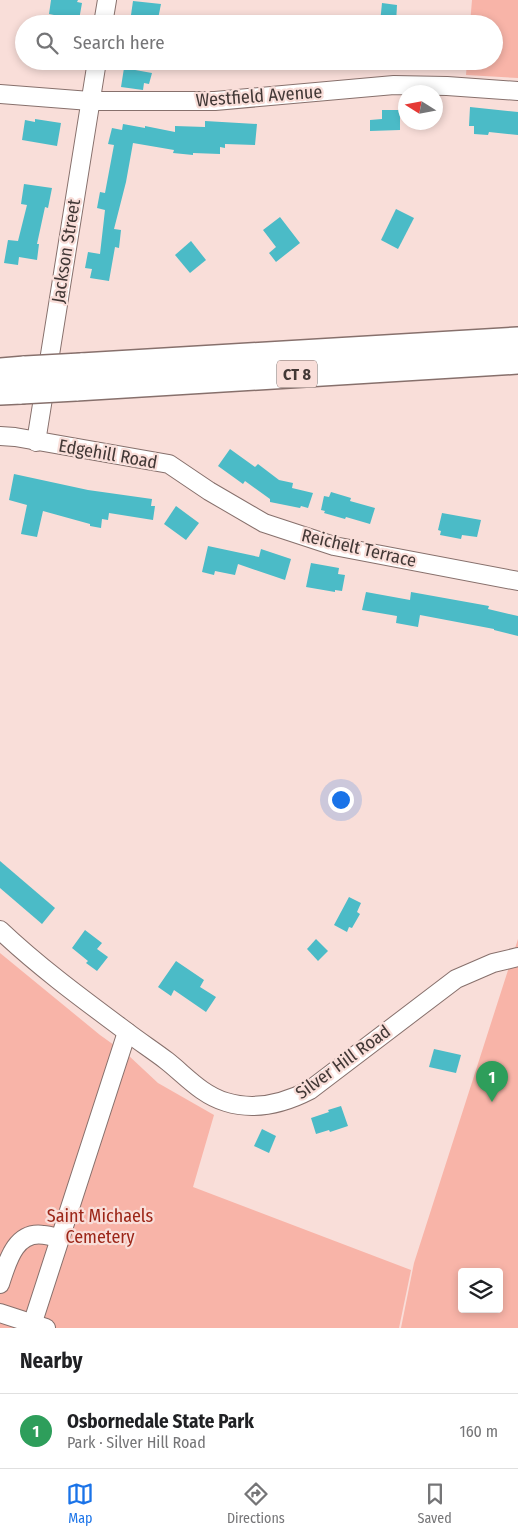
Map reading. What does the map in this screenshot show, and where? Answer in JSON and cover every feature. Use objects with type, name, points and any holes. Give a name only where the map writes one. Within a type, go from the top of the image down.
[{"type":"highway","name":"CT 8","points":[[0,370],[15,384],[518,340]]},
{"type":"highway","name":"CT 8","points":[[79,377],[518,361]]},
{"type":"street","points":[[104,15],[107,0]]},
{"type":"street","name":"Jackson Street","points":[[36,442],[95,70]]},
{"type":"street","name":"Westfield Avenue","points":[[0,94],[90,101],[215,101],[394,85],[447,86],[518,91]]},
{"type":"street","name":"Edgehill Road","points":[[0,436],[169,464],[209,492]]},
{"type":"street","name":"Reichelt Terrace","points":[[209,492],[264,524],[334,546],[518,581]]},
{"type":"street","name":"Silver Hill Road","points":[[0,930],[46,970],[168,1062],[192,1083],[212,1097],[227,1103],[246,1106],[267,1106],[290,1100],[310,1090],[456,979],[492,963],[518,957]]},
{"type":"street","points":[[0,1313],[37,1327],[60,1239],[127,1032]]},
{"type":"street","points":[[0,1284],[13,1249],[23,1239],[37,1234],[60,1239]]},
{"type":"green space","points":[[472,0],[518,0],[518,78],[466,75],[466,70],[503,70],[503,15],[471,15]]},
{"type":"green space","points":[[518,939],[518,1328],[401,1328],[414,1263]]},
{"type":"green space","name":"Saint Michaels Cemetery","points":[[0,953],[100,1035],[128,1055],[158,1083],[214,1115],[193,1187],[411,1270],[399,1328],[0,1328]]},
{"type":"building","points":[[51,0],[78,0],[77,2],[82,3],[80,15],[49,14]]},
{"type":"building","points":[[133,1],[161,4],[159,15],[131,15]]},
{"type":"building","points":[[382,3],[397,5],[396,15],[381,15]]},
{"type":"building","points":[[124,70],[152,73],[149,84],[144,83],[143,90],[121,87]]},
{"type":"building","points":[[470,107],[518,112],[518,135],[489,132],[488,135],[474,134],[474,126],[469,126]]},
{"type":"building","points":[[382,110],[398,110],[398,130],[400,130],[370,131],[370,120],[382,119]]},
{"type":"building","points":[[35,119],[61,123],[57,146],[22,140],[25,120],[35,122]]},
{"type":"building","points":[[205,121],[257,124],[255,145],[225,144],[225,148],[220,147],[220,154],[193,153],[193,155],[173,153],[174,150],[133,143],[126,182],[114,229],[121,230],[119,248],[115,247],[109,281],[90,278],[92,269],[85,268],[88,252],[100,254],[105,210],[97,208],[100,192],[105,193],[114,145],[108,144],[112,128],[122,130],[123,124],[175,132],[175,126],[205,127]]},
{"type":"building","points":[[24,184],[52,188],[48,208],[45,207],[37,244],[39,244],[37,260],[19,257],[18,265],[4,263],[8,240],[18,241],[27,205],[21,204]]},
{"type":"building","points":[[396,209],[414,218],[398,249],[381,240]]},
{"type":"building","points":[[280,217],[300,243],[276,262],[269,253],[276,247],[263,230]]},
{"type":"building","points":[[191,241],[206,260],[190,273],[175,255]]},
{"type":"building","points":[[230,449],[255,467],[258,464],[279,480],[293,483],[292,488],[313,493],[308,508],[270,502],[270,499],[245,481],[243,484],[218,466]]},
{"type":"building","points":[[14,474],[88,490],[152,499],[151,506],[155,506],[153,520],[109,513],[108,520],[102,519],[101,528],[43,511],[37,537],[21,534],[27,505],[9,500]]},
{"type":"building","points":[[331,492],[351,498],[350,501],[375,508],[370,524],[324,513],[325,511],[321,510],[324,496],[329,497]]},
{"type":"building","points":[[176,506],[199,523],[186,540],[164,524]]},
{"type":"building","points":[[442,513],[481,520],[477,537],[462,535],[461,539],[440,535],[441,531],[438,530]]},
{"type":"building","points":[[208,546],[259,557],[261,549],[291,559],[285,580],[238,564],[235,575],[215,571],[214,575],[202,572]]},
{"type":"building","points":[[311,563],[339,568],[338,574],[345,575],[342,591],[335,590],[335,592],[306,587]]},
{"type":"building","points":[[366,592],[410,600],[411,592],[489,606],[488,609],[518,616],[518,636],[494,629],[420,615],[418,627],[396,623],[397,616],[362,610]]},
{"type":"building","points":[[0,861],[55,908],[42,924],[0,888]]},
{"type":"building","points":[[349,897],[361,903],[357,912],[360,914],[352,928],[349,927],[347,932],[334,925]]},
{"type":"building","points":[[85,930],[102,943],[97,949],[108,957],[97,971],[86,963],[88,961],[72,948]]},
{"type":"building","points":[[316,939],[328,951],[318,961],[307,949]]},
{"type":"building","points":[[176,961],[204,980],[200,987],[216,997],[206,1012],[174,990],[171,996],[158,987]]},
{"type":"building","points":[[434,1049],[461,1055],[456,1073],[429,1067]]},
{"type":"building","points":[[341,1106],[348,1126],[316,1134],[311,1118]]},
{"type":"building","points":[[262,1129],[276,1136],[269,1153],[254,1146]]},
{"type":"place","name":"Osbornedale State Park","points":[[492,1102]]}]
